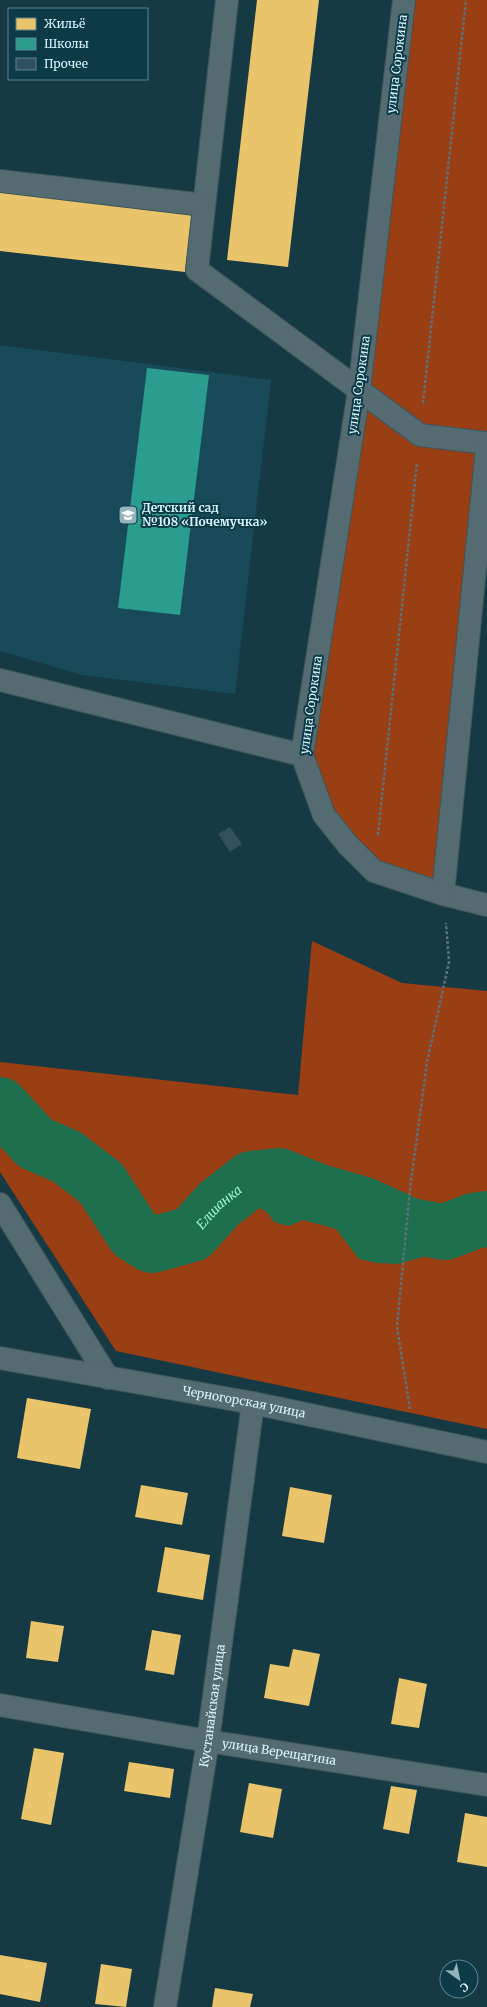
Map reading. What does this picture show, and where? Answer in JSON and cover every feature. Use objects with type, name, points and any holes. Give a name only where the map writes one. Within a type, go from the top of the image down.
[{"type":"street","points":[[227,0],[197,270],[420,435],[487,443]]},
{"type":"street","name":"улица Сорокина","points":[[404,0],[359,391],[302,755],[324,815],[347,844],[374,871],[443,894],[487,905]]},
{"type":"street","points":[[0,181],[204,205]]},
{"type":"street","points":[[443,894],[486,459]]},
{"type":"street","points":[[0,680],[302,755]]},
{"type":"street","points":[[0,1204],[108,1378]]},
{"type":"street","name":"Черногорская улица","points":[[0,1358],[253,1403],[487,1452]]},
{"type":"street","name":"Кустанайская улица","points":[[165,2007],[208,1741],[253,1403]]},
{"type":"street","name":"улица Верещагина","points":[[0,1705],[208,1741],[487,1785]]},
{"type":"path","points":[[414,1436],[397,1327],[410,1188],[428,1062],[449,962],[443,894]]},
{"type":"shaded area","points":[[404,0],[487,0],[487,447],[443,894],[374,871],[347,844],[302,755]]},
{"type":"shaded area","name":"Детский сад №108 «Почемучка»","points":[[0,345],[271,380],[235,694],[82,675],[0,651]]},
{"type":"shaded area","points":[[312,941],[402,983],[487,991],[487,1429],[116,1351],[0,1172],[0,1062],[298,1095]]},
{"type":"shaded area","points":[[279,1177],[333,1191],[353,1193],[361,1205],[373,1215],[394,1216],[429,1222],[465,1210],[487,1211],[487,1233],[468,1234],[453,1244],[431,1255],[397,1264],[377,1263],[359,1259],[336,1229],[303,1220],[289,1226],[274,1222],[268,1213],[256,1206],[245,1193],[253,1183],[264,1184]]},
{"type":"building: Жильё","points":[[257,0],[319,0],[288,267],[227,260]]},
{"type":"building: Жильё","points":[[0,190],[192,212],[185,272],[0,251]]},
{"type":"building: Жильё","points":[[27,1398],[91,1409],[80,1469],[17,1458]]},
{"type":"building: Жильё","points":[[141,1485],[188,1493],[182,1525],[135,1517]]},
{"type":"building: Жильё","points":[[290,1487],[332,1495],[324,1543],[282,1536]]},
{"type":"building: Жильё","points":[[165,1547],[210,1555],[203,1600],[157,1592]]},
{"type":"building: Жильё","points":[[31,1621],[64,1626],[58,1662],[26,1658]]},
{"type":"building: Жильё","points":[[152,1630],[181,1635],[174,1675],[145,1670]]},
{"type":"building: Жильё","points":[[293,1649],[320,1654],[309,1706],[264,1698],[270,1664],[289,1667]]},
{"type":"building: Жильё","points":[[399,1678],[427,1684],[419,1728],[391,1724]]},
{"type":"building: Жильё","points":[[34,1748],[64,1753],[51,1825],[21,1819]]},
{"type":"building: Жильё","points":[[129,1762],[174,1769],[170,1798],[124,1791]]},
{"type":"building: Жильё","points":[[249,1783],[282,1789],[273,1838],[240,1832]]},
{"type":"building: Жильё","points":[[391,1786],[417,1790],[409,1834],[383,1829]]},
{"type":"building: Жильё","points":[[465,1813],[487,1817],[487,1867],[457,1862]]},
{"type":"building: Жильё","points":[[0,1955],[47,1963],[40,2002],[0,1994]]},
{"type":"building: Жильё","points":[[101,1964],[132,1969],[126,2007],[95,2004]]},
{"type":"building: Жильё","points":[[215,1988],[253,1994],[250,2007],[212,2007]]},
{"type":"building: Школы","points":[[147,368],[209,375],[180,615],[118,608]]},
{"type":"building: Прочее","points":[[230,827],[242,844],[230,852],[218,834]]},
{"type":"waterway","name":"Елшанка","points":[[0,1105],[35,1143],[67,1157],[101,1183],[134,1234],[152,1245],[192,1234],[219,1204],[251,1179],[279,1176],[319,1192],[364,1205],[410,1226],[445,1232],[474,1221],[487,1219]]},
{"type":"place","name":"Детский сад №108 «Почемучка»","points":[[128,515]]}]
